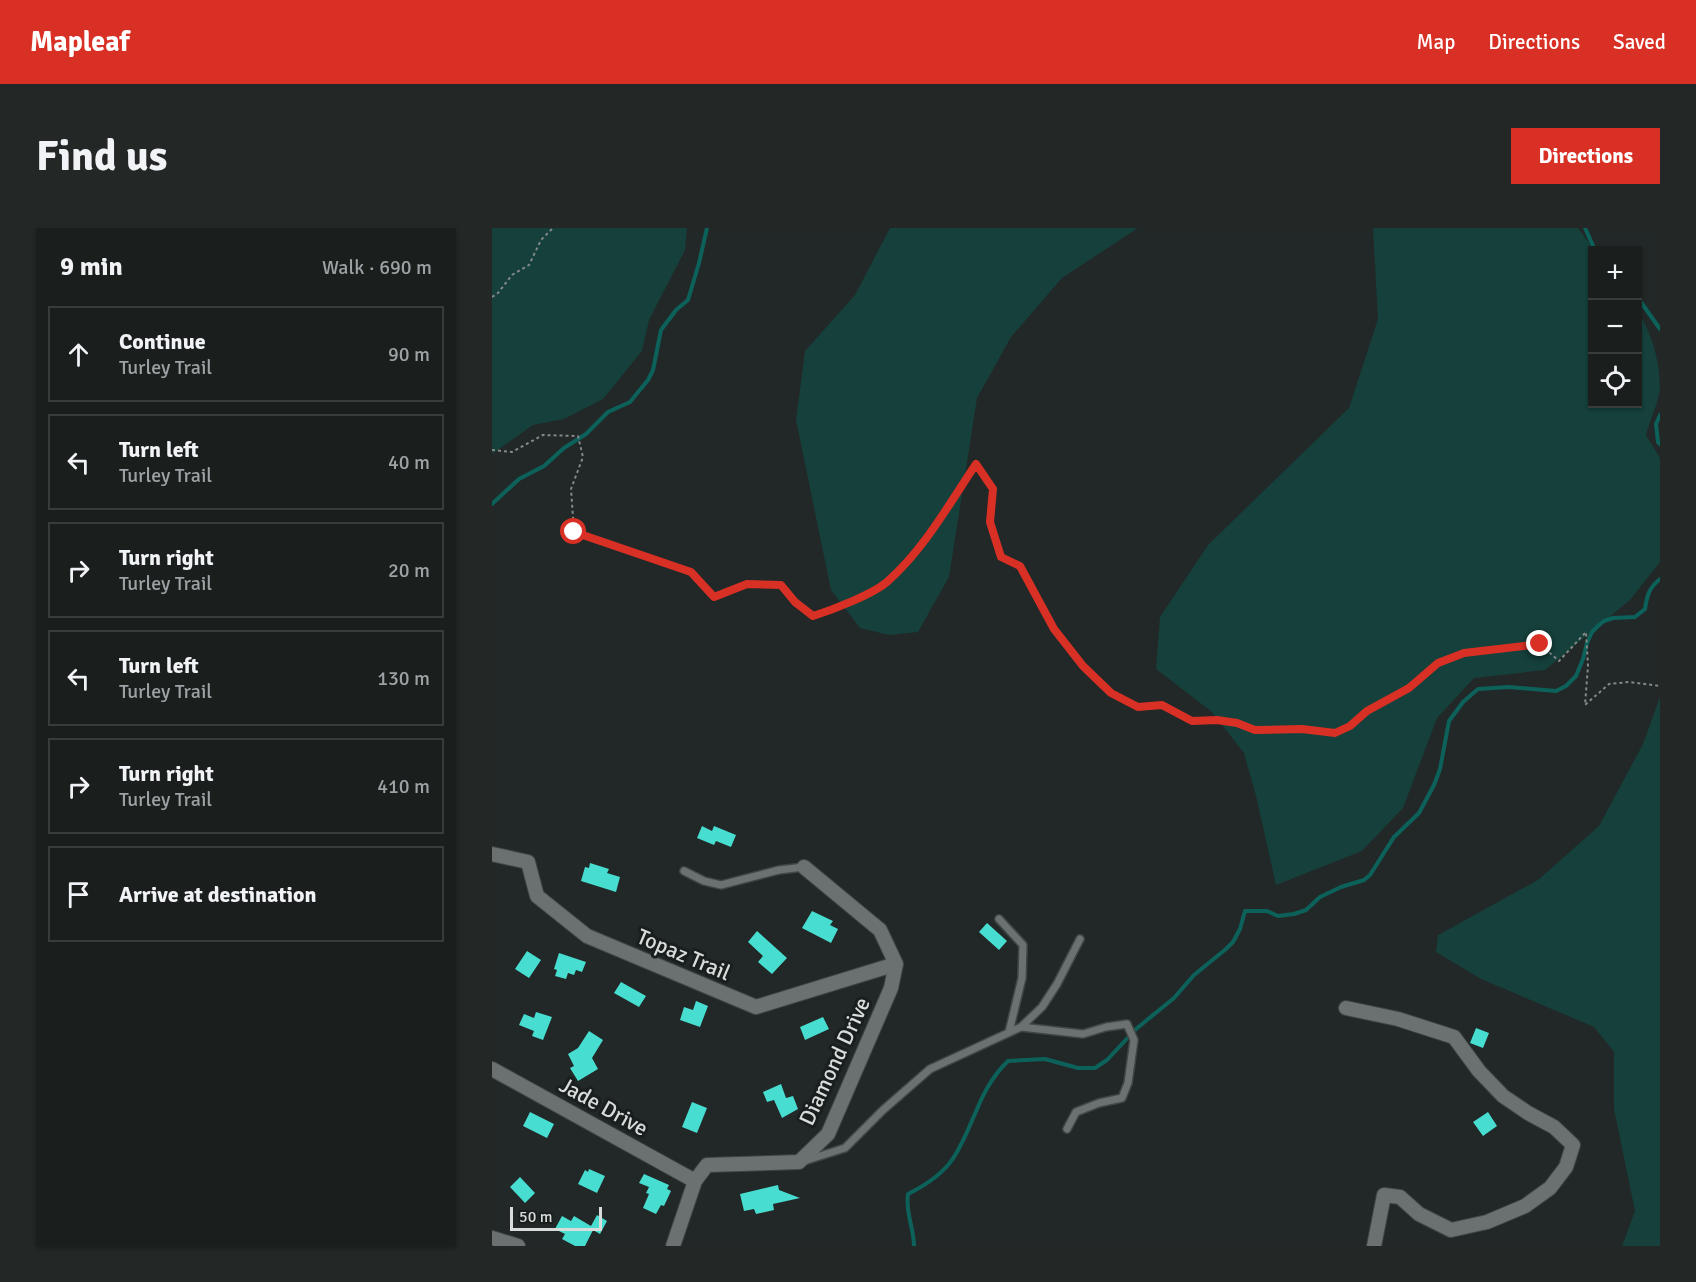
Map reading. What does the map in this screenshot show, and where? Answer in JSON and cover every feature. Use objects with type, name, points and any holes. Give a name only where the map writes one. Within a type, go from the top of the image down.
[{"type":"street","name":"Topaz Trail","points":[[492,854],[528,862],[537,896],[587,936],[756,1006],[896,964]]},
{"type":"street","points":[[804,867],[880,930],[896,964]]},
{"type":"street","name":"Diamond Drive","points":[[799,1162],[828,1134],[891,988],[896,964]]},
{"type":"street","points":[[1346,1008],[1398,1020],[1454,1037],[1479,1071],[1503,1096],[1554,1127],[1573,1145],[1566,1167],[1550,1188],[1525,1206],[1487,1222],[1451,1230],[1419,1214],[1400,1197],[1384,1195],[1374,1246]]},
{"type":"street","name":"Jade Drive","points":[[492,1069],[695,1181]]},
{"type":"street","points":[[673,1246],[695,1181],[707,1166],[799,1162]]},
{"type":"street","points":[[492,1238],[518,1246]]},
{"type":"lane","points":[[684,871],[704,881],[721,885],[779,870],[804,867]]},
{"type":"lane","points":[[999,919],[1023,945],[1022,978],[1009,1032]]},
{"type":"lane","points":[[799,1162],[845,1148],[883,1110],[930,1069],[1021,1027],[1042,1007],[1057,984],[1080,939]]},
{"type":"lane","points":[[1021,1027],[1083,1034],[1127,1024],[1134,1040],[1128,1083],[1122,1098],[1099,1103],[1077,1112],[1067,1129]]},
{"type":"path","points":[[492,297],[512,275],[529,265],[541,240],[553,228]]},
{"type":"path","points":[[492,450],[512,452],[543,435],[578,436],[583,457],[571,489],[574,532],[691,572],[714,597],[747,584],[781,585],[795,602],[813,616],[835,609],[887,583],[936,528],[946,508],[976,464],[993,489],[990,522],[1001,557],[1020,566],[1054,629],[1083,666],[1111,693],[1138,707],[1162,705],[1192,721],[1217,720],[1237,723],[1255,730],[1302,729],[1335,733],[1350,726],[1367,711],[1409,688],[1438,663],[1464,653],[1540,644],[1558,661],[1586,632],[1588,666],[1585,705],[1609,684],[1629,682],[1660,686]]},
{"type":"green space","points":[[492,228],[687,228],[685,250],[649,320],[642,351],[603,399],[564,419],[533,425],[492,454]]},
{"type":"green space","points":[[890,228],[1138,228],[1062,278],[1011,337],[977,398],[949,577],[918,632],[889,635],[860,628],[831,590],[796,420],[805,351],[855,295]]},
{"type":"green space","points":[[1373,228],[1578,228],[1591,246],[1588,246],[1588,408],[1642,408],[1642,320],[1657,358],[1660,389],[1646,435],[1660,458],[1660,562],[1630,600],[1545,670],[1474,678],[1437,718],[1403,808],[1362,851],[1276,885],[1244,753],[1212,712],[1156,669],[1160,617],[1208,545],[1349,408],[1378,319]]},
{"type":"green space","points":[[1660,697],[1660,1246],[1622,1246],[1635,1211],[1614,1109],[1614,1052],[1594,1027],[1481,979],[1436,952],[1438,935],[1538,880],[1599,826],[1643,744]]},
{"type":"building","points":[[702,826],[712,831],[714,826],[736,835],[731,847],[716,841],[714,845],[697,838]]},
{"type":"building","points":[[590,863],[609,869],[607,873],[620,877],[616,892],[581,881],[585,867],[589,868]]},
{"type":"building","points":[[812,911],[833,921],[830,925],[838,929],[831,943],[802,928]]},
{"type":"building","points":[[987,923],[1007,941],[999,950],[979,932]]},
{"type":"building","points":[[757,931],[787,958],[772,974],[758,962],[763,956],[748,942]]},
{"type":"building","points":[[527,951],[541,960],[529,978],[515,969]]},
{"type":"building","points":[[559,953],[586,962],[582,972],[576,970],[574,975],[568,973],[566,979],[555,976],[557,970],[554,969]]},
{"type":"building","points":[[621,982],[646,996],[639,1007],[614,993]]},
{"type":"building","points":[[696,1001],[708,1006],[700,1027],[680,1020],[684,1007],[693,1010]]},
{"type":"building","points":[[536,1012],[552,1017],[543,1040],[532,1036],[534,1031],[519,1025],[524,1014],[534,1018]]},
{"type":"building","points":[[823,1017],[829,1029],[805,1040],[800,1027]]},
{"type":"building","points":[[1476,1028],[1489,1033],[1483,1048],[1470,1043]]},
{"type":"building","points":[[589,1031],[603,1040],[592,1058],[598,1069],[578,1081],[570,1068],[574,1066],[568,1054],[578,1048]]},
{"type":"building","points":[[781,1084],[786,1098],[793,1096],[798,1109],[782,1118],[774,1100],[767,1102],[763,1092]]},
{"type":"building","points":[[692,1102],[707,1108],[697,1133],[682,1127]]},
{"type":"building","points":[[530,1112],[554,1124],[547,1138],[523,1126]]},
{"type":"building","points":[[1488,1112],[1497,1126],[1483,1136],[1473,1122]]},
{"type":"building","points":[[589,1169],[605,1176],[597,1193],[578,1184],[585,1170],[588,1172]]},
{"type":"building","points":[[644,1174],[669,1185],[667,1189],[671,1191],[664,1206],[661,1205],[656,1214],[643,1208],[649,1194],[646,1193],[649,1187],[639,1183]]},
{"type":"building","points":[[520,1177],[535,1193],[525,1203],[510,1187]]},
{"type":"building","points":[[778,1185],[779,1190],[800,1198],[773,1204],[774,1210],[756,1214],[754,1209],[744,1211],[740,1194]]},
{"type":"building","points":[[597,1215],[607,1221],[600,1234],[593,1230],[585,1246],[575,1246],[562,1239],[565,1234],[555,1229],[562,1216],[571,1221],[574,1216],[591,1226]]},
{"type":"waterway","points":[[492,504],[519,479],[544,466],[564,448],[586,434],[608,412],[630,402],[648,380],[653,370],[661,330],[676,310],[688,300],[707,228]]},
{"type":"waterway","points":[[1585,228],[1593,246]]},
{"type":"waterway","points":[[1639,300],[1660,329]]},
{"type":"waterway","points":[[1660,415],[1656,424],[1660,444]]},
{"type":"waterway","points":[[914,1246],[908,1194],[921,1187],[950,1163],[961,1145],[983,1095],[1008,1061],[1045,1059],[1078,1068],[1095,1068],[1107,1060],[1136,1029],[1174,998],[1194,975],[1233,942],[1240,929],[1245,911],[1267,911],[1278,916],[1294,914],[1306,910],[1320,897],[1364,880],[1370,875],[1394,837],[1419,813],[1440,769],[1449,721],[1463,702],[1478,689],[1509,687],[1556,691],[1566,686],[1576,676],[1592,632],[1604,621],[1613,618],[1635,617],[1645,609],[1649,592],[1660,579]]},
{"type":"route","points":[[574,532],[691,572],[714,597],[747,584],[781,585],[795,602],[813,616],[835,609],[887,583],[936,528],[946,508],[976,464],[993,489],[990,522],[1001,557],[1020,566],[1054,629],[1083,666],[1111,693],[1138,707],[1162,705],[1192,721],[1217,720],[1237,723],[1255,730],[1302,729],[1335,733],[1350,726],[1367,711],[1409,688],[1438,663],[1464,653],[1540,644]]}]
